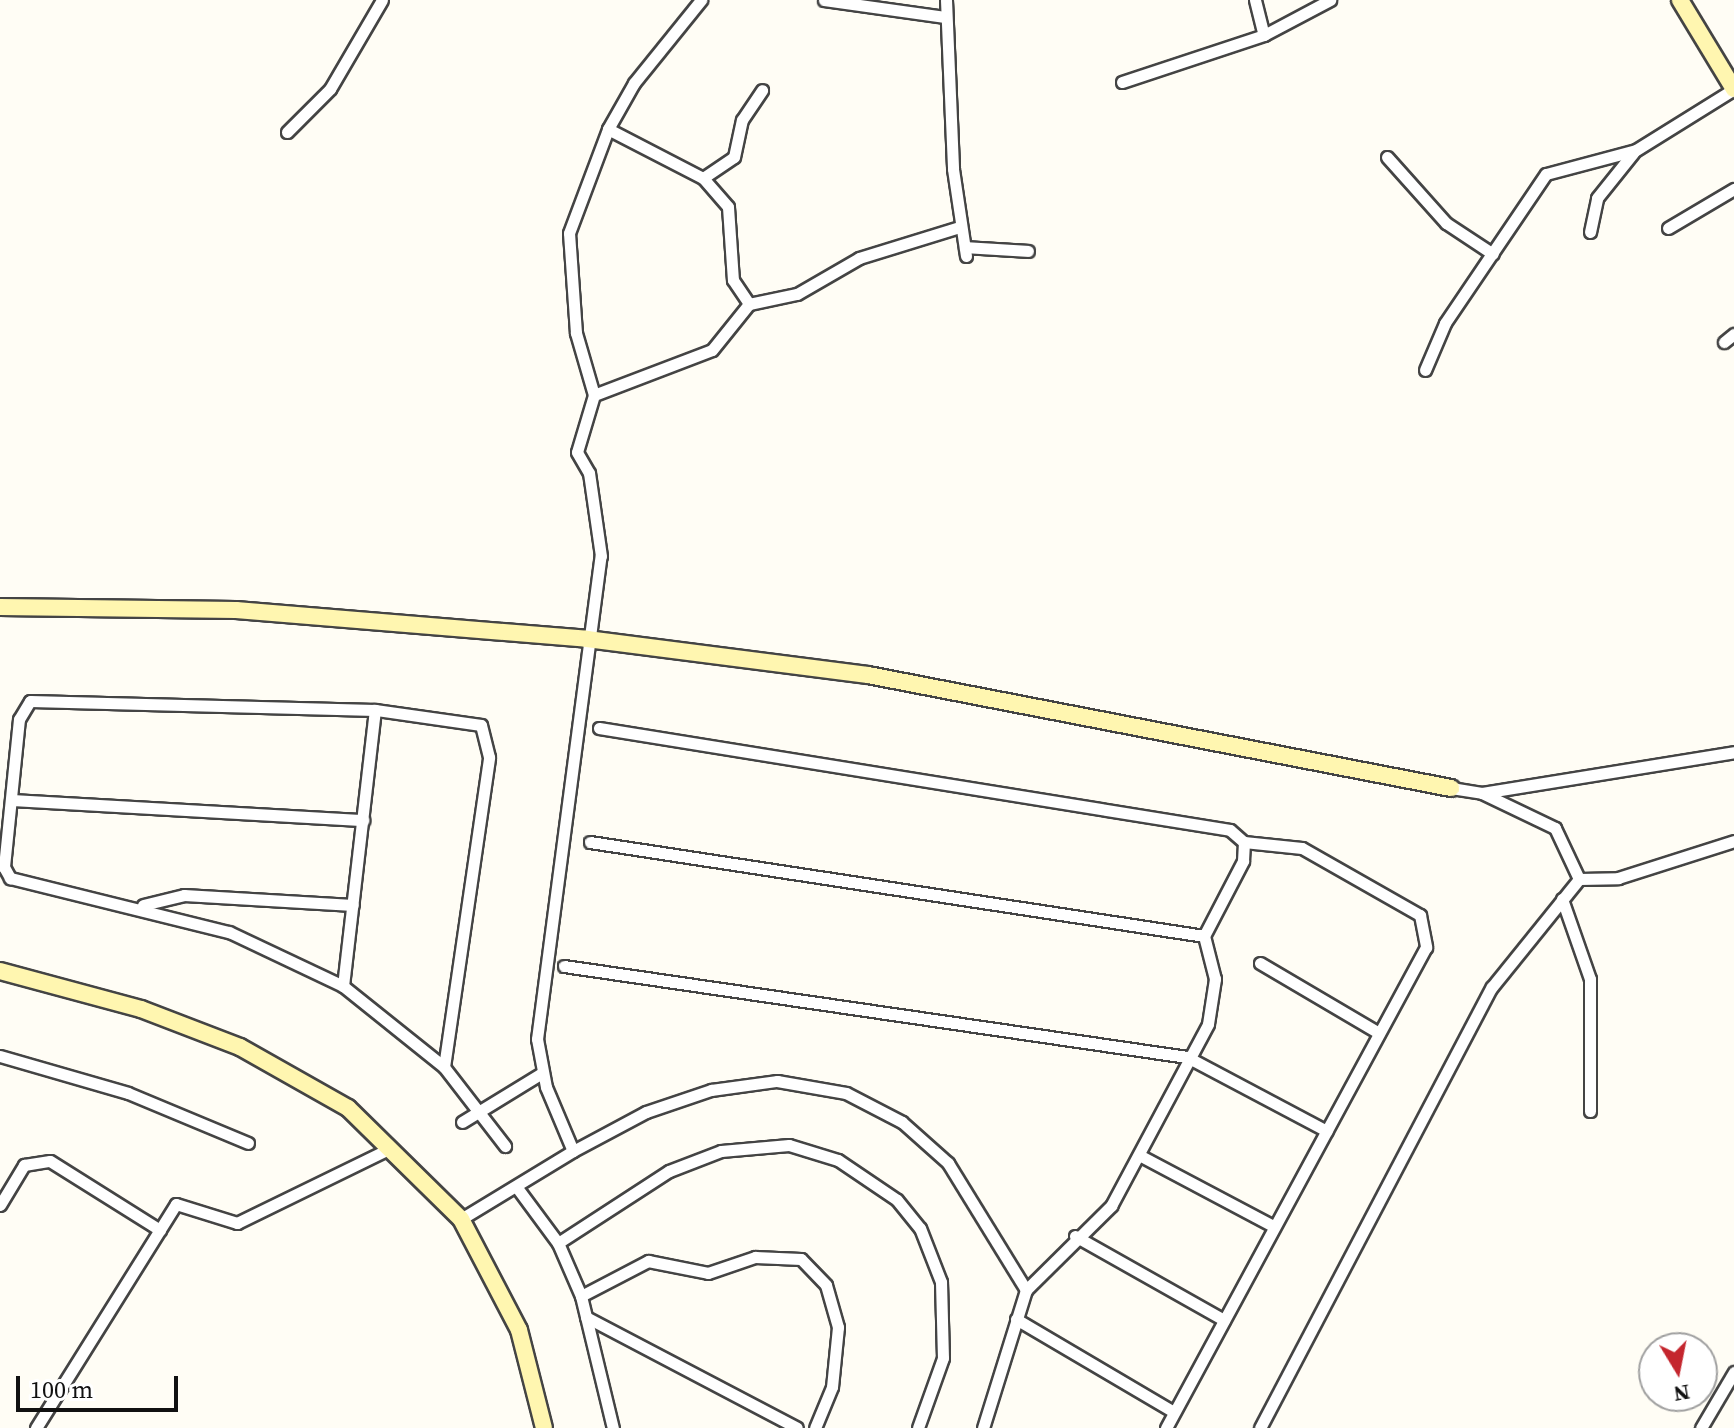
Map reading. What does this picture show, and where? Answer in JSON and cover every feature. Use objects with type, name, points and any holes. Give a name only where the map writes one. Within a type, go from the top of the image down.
[{"type":"main road","points":[[1680,0],[1734,89]]},
{"type":"main road","points":[[0,607],[236,610],[587,639],[868,675],[1451,788]]},
{"type":"main road","points":[[0,971],[141,1009],[253,1052],[336,1099],[461,1219],[519,1330],[544,1428]]},
{"type":"street","points":[[287,132],[330,89],[382,0]]},
{"type":"street","points":[[573,1151],[542,1073],[539,1004],[587,639],[601,556],[576,440],[594,395],[576,333],[569,233],[608,129],[634,83],[701,0]]},
{"type":"street","points":[[824,0],[945,17]]},
{"type":"street","points":[[946,0],[960,227],[966,252],[1028,251]]},
{"type":"street","points":[[1255,0],[1264,35]]},
{"type":"street","points":[[1122,82],[1264,35],[1330,0]]},
{"type":"street","points":[[1590,232],[1597,198],[1636,150],[1734,89]]},
{"type":"street","points":[[703,178],[734,157],[742,120],[762,90]]},
{"type":"street","points":[[608,129],[703,178],[728,207],[733,280],[749,304]]},
{"type":"street","points":[[1425,370],[1445,323],[1553,169],[1636,150]]},
{"type":"street","points":[[1387,157],[1446,223],[1493,254]]},
{"type":"street","points":[[1668,228],[1734,189]]},
{"type":"street","points":[[594,395],[712,350],[749,304],[797,294],[859,258],[960,227]]},
{"type":"street","points":[[444,1067],[490,738],[465,721],[375,710],[43,696],[30,701],[19,719],[4,867],[10,878],[143,905],[229,932],[343,986],[444,1067],[482,1110],[505,1146]]},
{"type":"street","points":[[343,986],[375,710]]},
{"type":"street","points":[[599,728],[1230,830],[1244,842],[1302,848],[1420,915],[1426,947],[1166,1428]]},
{"type":"street","points":[[1482,793],[1734,752]]},
{"type":"street","points":[[1451,788],[1482,793],[1555,828],[1579,879]]},
{"type":"street","points":[[13,800],[363,820]]},
{"type":"street","points":[[1260,1428],[1492,987],[1562,899],[1579,879],[1618,878],[1734,841]]},
{"type":"street","points":[[590,842],[1204,936]]},
{"type":"street","points":[[983,1428],[1026,1290],[1075,1236],[1111,1206],[1214,1001],[1204,936],[1243,861],[1244,842]]},
{"type":"street","points":[[143,905],[184,895],[353,905]]},
{"type":"street","points":[[1562,899],[1590,979],[1590,1111]]},
{"type":"street","points":[[1260,963],[1379,1033]]},
{"type":"street","points":[[564,966],[1187,1057],[1327,1131]]},
{"type":"street","points":[[0,1056],[128,1093],[248,1143]]},
{"type":"street","points":[[462,1122],[542,1073]]},
{"type":"street","points":[[461,1219],[518,1189],[573,1151],[646,1112],[711,1090],[777,1081],[846,1093],[902,1122],[948,1163],[1026,1290]]},
{"type":"street","points":[[558,1243],[669,1171],[721,1151],[789,1145],[838,1160],[897,1200],[920,1228],[941,1282],[943,1358],[918,1428]]},
{"type":"street","points":[[36,1428],[160,1230],[181,1202],[227,1222],[245,1221],[389,1149]]},
{"type":"street","points":[[1139,1155],[1273,1226]]},
{"type":"street","points":[[0,1205],[24,1165],[50,1161],[160,1230]]},
{"type":"street","points":[[518,1189],[558,1243],[581,1296],[613,1428]]},
{"type":"street","points":[[1075,1236],[1224,1320]]},
{"type":"street","points":[[581,1296],[648,1261],[708,1273],[755,1257],[801,1259],[826,1285],[838,1327],[832,1387],[815,1428]]},
{"type":"street","points":[[586,1317],[797,1428]]},
{"type":"street","points":[[1016,1319],[1174,1412]]},
{"type":"street","points":[[1701,1428],[1734,1372]]}]
